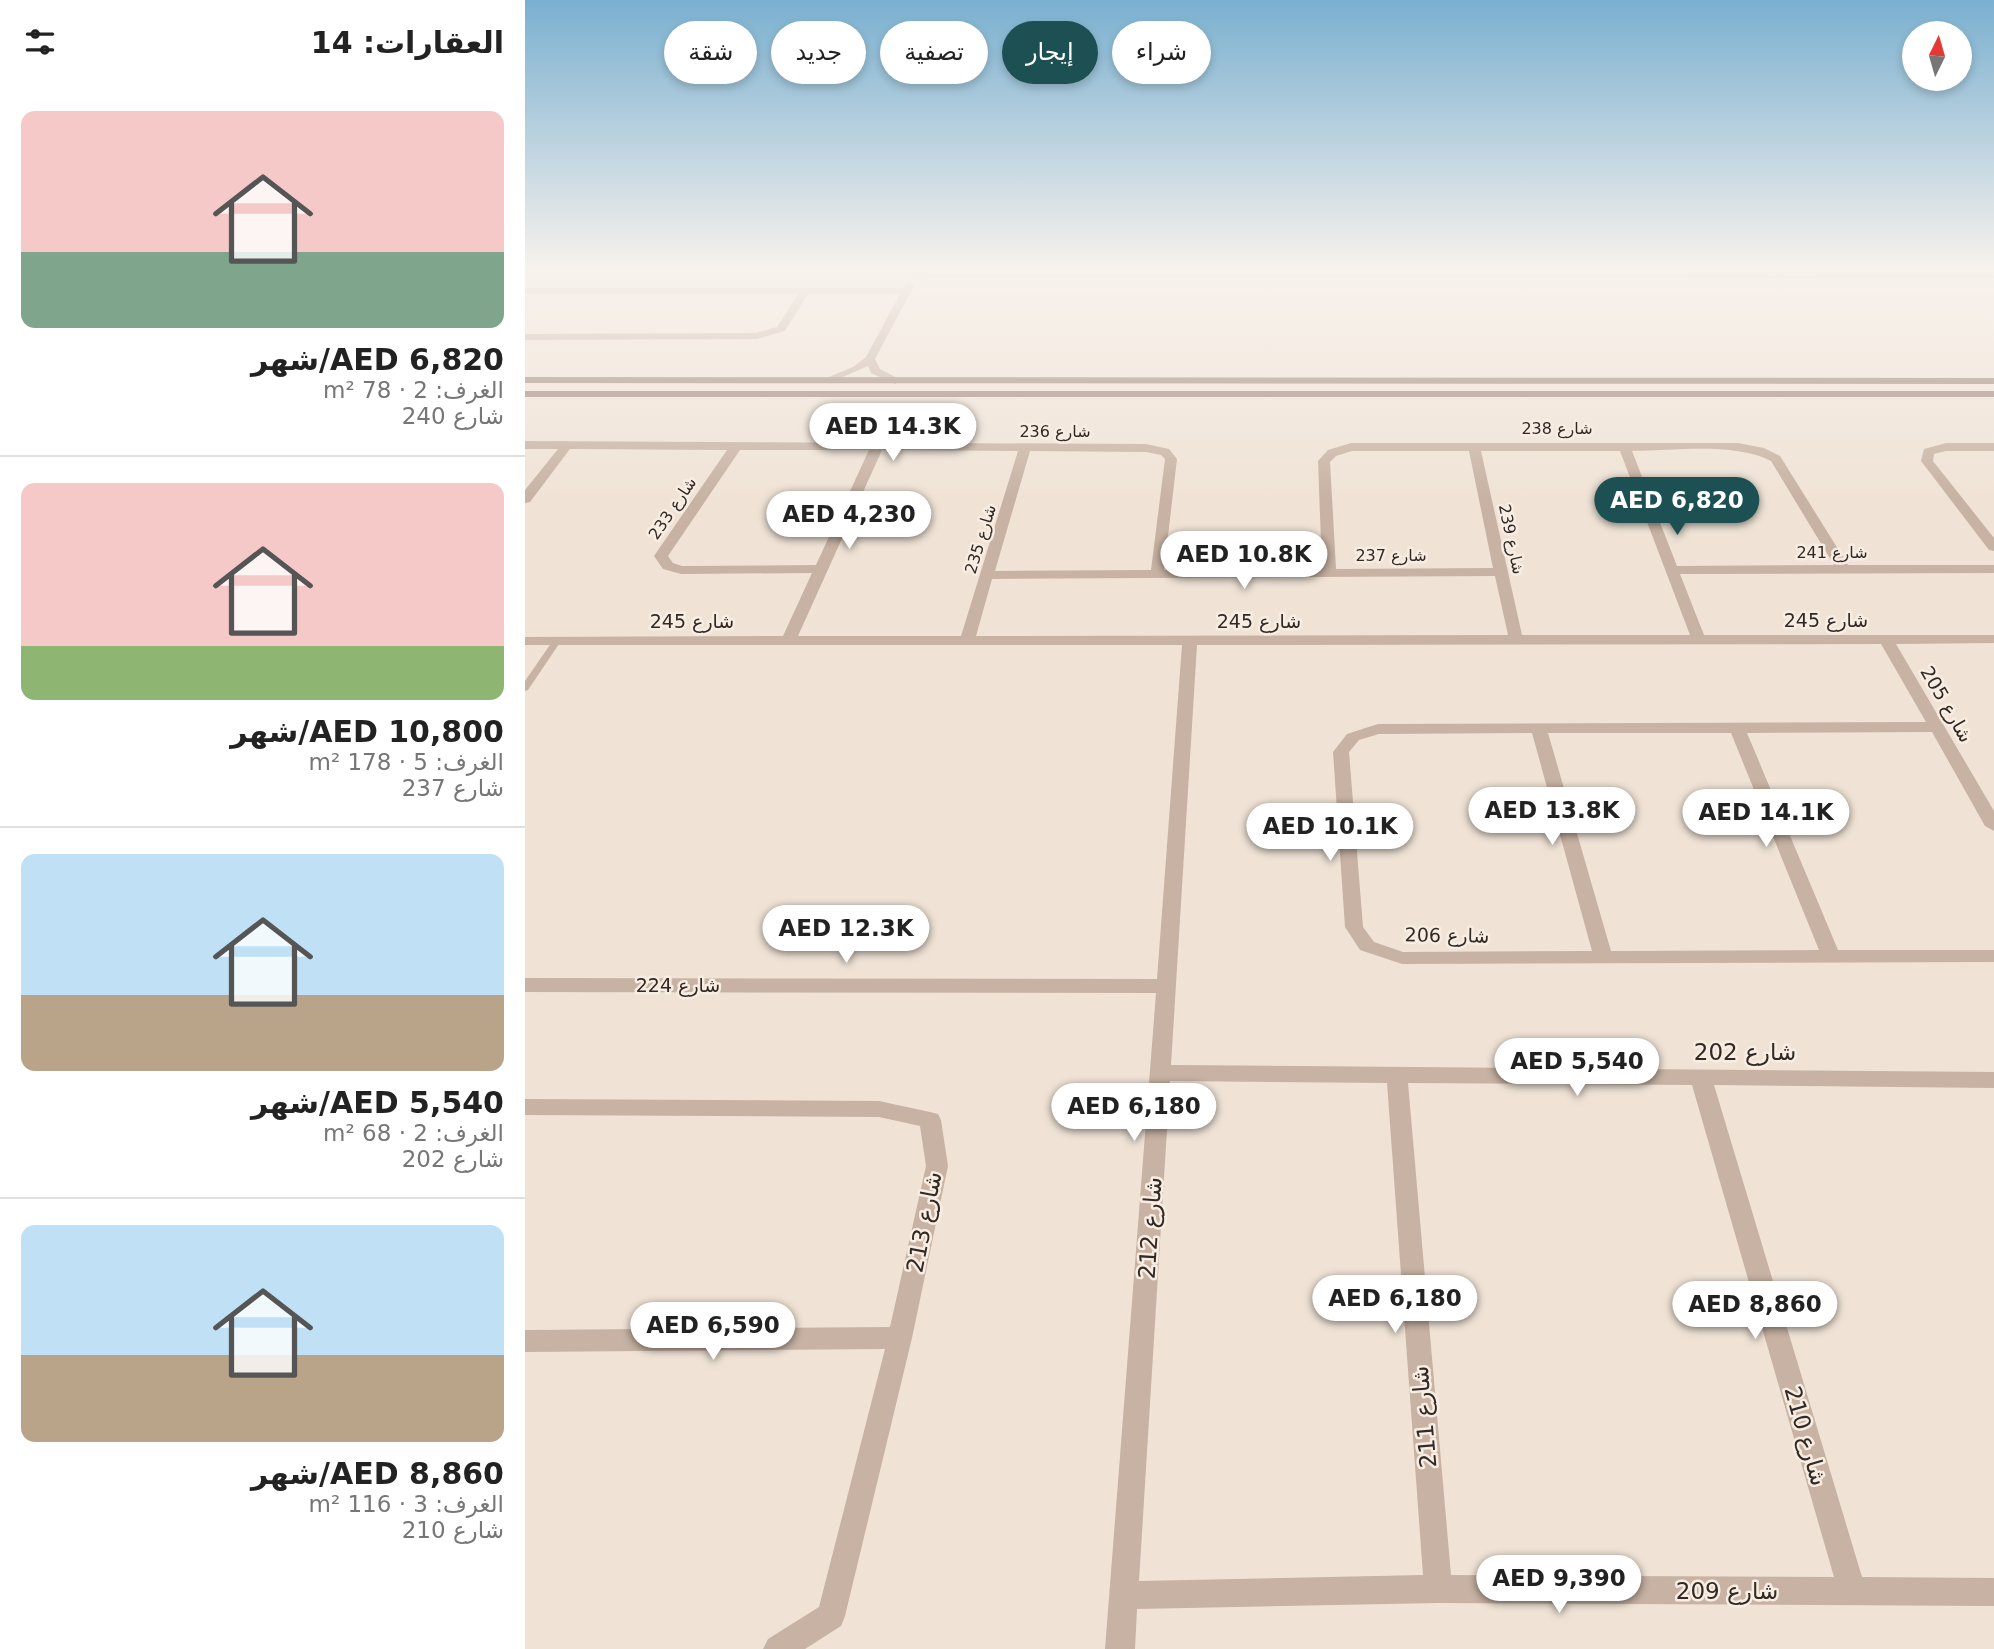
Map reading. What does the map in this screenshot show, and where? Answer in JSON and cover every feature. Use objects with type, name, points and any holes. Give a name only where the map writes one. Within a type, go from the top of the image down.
[{"type":"street","points":[[825,381],[857,369],[870,359],[877,346]]},
{"type":"street","points":[[870,359],[876,371],[895,381]]},
{"type":"street","points":[[525,380],[1994,381]]},
{"type":"street","points":[[596,394],[608,387],[606,380]]},
{"type":"street","points":[[1207,395],[1258,389],[1360,388],[1370,384],[1369,380]]},
{"type":"street","points":[[628,394],[629,386],[639,381]]},
{"type":"street","points":[[1792,395],[1780,389],[1895,386],[1933,381]]},
{"type":"street","points":[[525,394],[1994,394]]},
{"type":"street","name":"شارع 236","points":[[525,445],[1146,447],[1165,452],[1171,458],[1157,574]]},
{"type":"street","points":[[525,499],[567,445]]},
{"type":"street","name":"شارع 233","points":[[736,446],[661,556],[668,566],[681,570],[822,569]]},
{"type":"street","name":"شارع 238","points":[[1329,573],[1324,461],[1332,453],[1351,447],[1474,446],[1738,447],[1760,451],[1776,459],[1843,569]]},
{"type":"street","name":"شارع 239","points":[[1474,446],[1516,640]]},
{"type":"street","points":[[1624,446],[1699,640]]},
{"type":"street","points":[[789,640],[877,447]]},
{"type":"street","name":"شارع 235","points":[[967,640],[1025,447]]},
{"type":"street","points":[[1994,447],[1946,447],[1928,452],[1927,461],[1994,547]]},
{"type":"street","name":"شارع 241","points":[[1671,570],[1994,569]]},
{"type":"street","name":"شارع 237","points":[[987,575],[1501,572]]},
{"type":"street","name":"شارع 205","points":[[1886,639],[1994,826]]},
{"type":"street","name":"شارع 245","points":[[525,641],[1994,639]]},
{"type":"street","name":"شارع 212","points":[[1121,1649],[1190,640]]},
{"type":"street","points":[[1538,727],[1603,957]]},
{"type":"street","points":[[1737,727],[1831,957]]},
{"type":"street","name":"شارع 206","points":[[1937,727],[1378,729],[1353,737],[1341,752],[1354,927],[1367,946],[1402,957],[1994,956]]},
{"type":"street","name":"شارع 224","points":[[525,985],[1167,986]]},
{"type":"street","name":"شارع 202","points":[[1160,1073],[1994,1080]]},
{"type":"street","name":"شارع 211","points":[[1397,1077],[1439,1589]]},
{"type":"street","name":"شارع 210","points":[[1701,1078],[1852,1592]]},
{"type":"street","name":"شارع 213","points":[[525,1107],[879,1109],[930,1120],[937,1166],[900,1338],[831,1616],[778,1649]]},
{"type":"street","points":[[525,1341],[900,1338]]},
{"type":"street","name":"شارع 209","points":[[1124,1595],[1439,1589],[1994,1592]]},
{"type":"lane","points":[[525,688],[557,641]]}]
